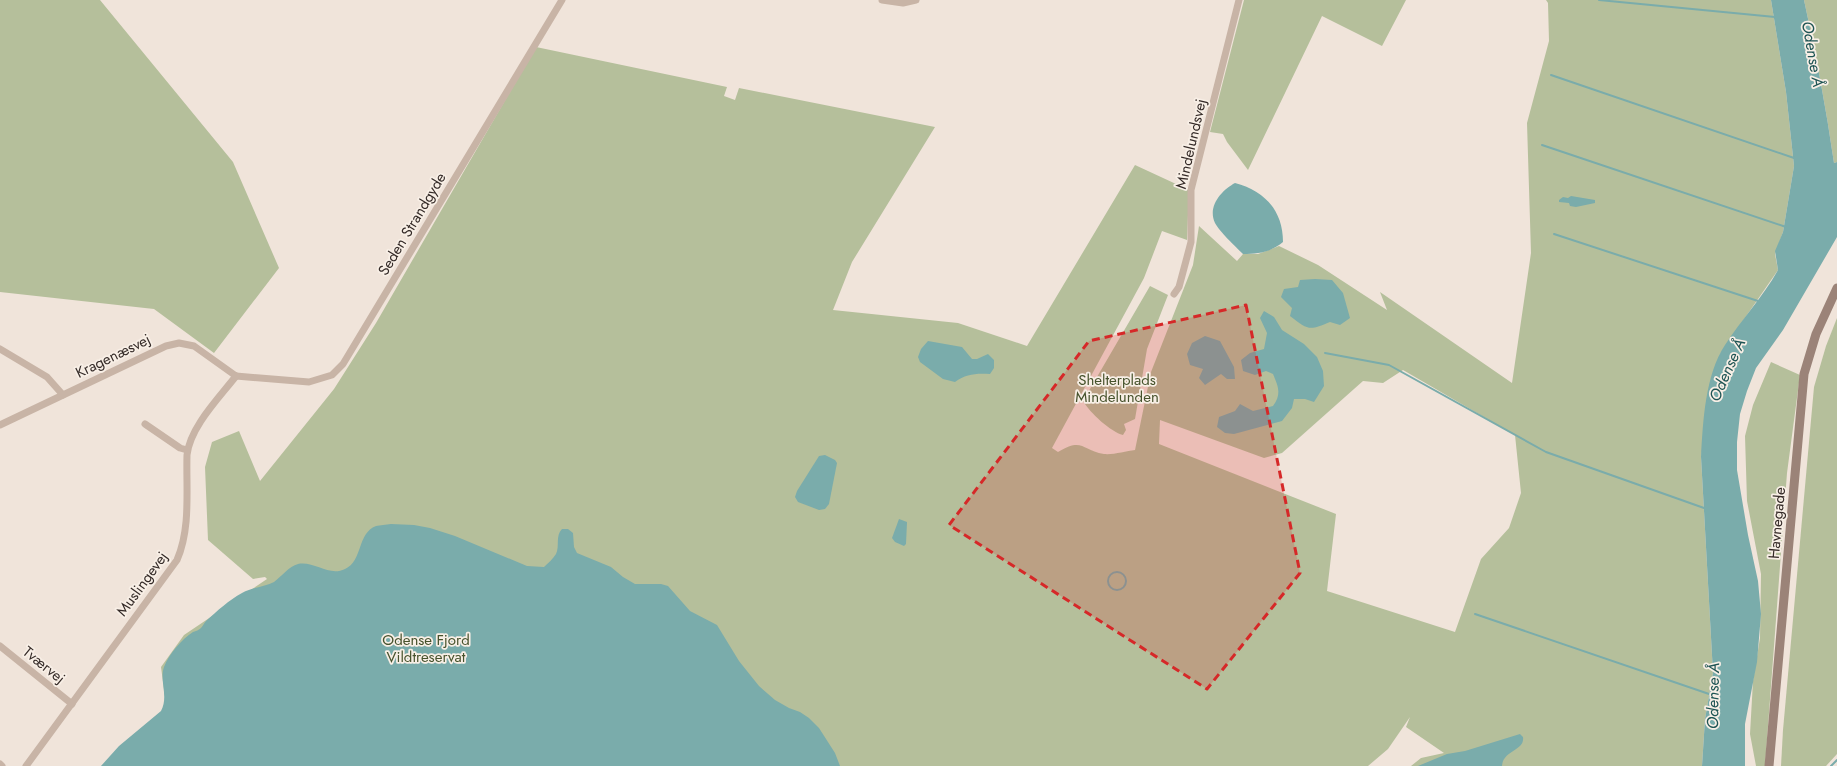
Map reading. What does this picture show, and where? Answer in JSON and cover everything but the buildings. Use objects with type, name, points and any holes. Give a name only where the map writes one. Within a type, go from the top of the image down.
[{"type":"street","name":"Seden Strandgyde","points":[[236,376],[309,382],[332,375],[344,364],[562,0]]},
{"type":"street","points":[[882,0],[903,3],[914,2],[916,0]]},
{"type":"street","name":"Mindelundsvej","points":[[1174,294],[1179,286],[1191,242],[1191,190],[1240,0]]},
{"type":"street","name":"Havnegade","points":[[1769,766],[1804,374],[1816,334],[1837,288]]},
{"type":"street","name":"Kragenæsvej","points":[[0,426],[166,346],[179,343],[194,346],[236,376]]},
{"type":"street","points":[[0,349],[47,377],[63,395]]},
{"type":"street","name":"Muslingevej","points":[[26,766],[177,560],[183,546],[186,531],[188,450],[196,430],[236,376]]},
{"type":"street","points":[[145,424],[180,448],[188,450]]},
{"type":"street","name":"Tværvej","points":[[0,646],[72,704]]},
{"type":"highlighted area","points":[[1246,305],[1300,573],[1207,689],[949,525],[1089,341]]},
{"type":"green space","points":[[0,0],[100,0],[233,162],[279,268],[214,353],[154,309],[0,292]]},
{"type":"green space","points":[[1244,0],[1406,0],[1382,46],[1322,16],[1248,170],[1227,142],[1223,134],[1210,132]]},
{"type":"green space","points":[[1546,0],[1771,0],[1786,92],[1794,166],[1783,232],[1775,254],[1778,270],[1720,354],[1701,457],[1713,673],[1705,719],[1702,766],[1411,766],[1421,758],[1444,753],[1406,727],[1410,717],[1388,749],[1368,766],[104,766],[152,728],[166,704],[161,667],[184,635],[267,579],[265,577],[253,579],[208,540],[205,467],[212,442],[239,431],[260,481],[334,389],[376,323],[536,47],[727,87],[724,96],[735,100],[739,88],[935,127],[852,262],[833,310],[958,323],[1027,346],[1135,165],[1189,190],[1187,240],[1162,231],[1144,278],[1052,448],[1058,452],[1072,445],[1077,445],[1096,452],[1108,454],[1135,450],[1151,372],[1193,265],[1199,226],[1237,261],[1243,254],[1258,254],[1279,246],[1318,265],[1387,310],[1380,292],[1512,383],[1531,253],[1527,123],[1549,41],[1548,3]],"holes":[[[1403,370],[1515,435],[1521,493],[1509,528],[1481,559],[1455,632],[1327,591],[1336,514],[1159,444],[1160,420],[1264,458],[1282,453],[1363,381],[1383,383]]]},
{"type":"green space","points":[[1804,0],[1837,0],[1837,162],[1834,163],[1828,122]]},
{"type":"green space","name":"Shelterplads Mindelunden","points":[[1150,286],[1168,295],[1147,349],[1135,419],[1124,424],[1126,430],[1123,435],[1101,421],[1083,401]]},
{"type":"green space","points":[[1837,318],[1837,754],[1826,766],[1781,766],[1814,387],[1826,346]]},
{"type":"green space","points":[[1771,362],[1800,375],[1787,473],[1765,766],[1756,766],[1750,734],[1753,681],[1760,638],[1761,574],[1747,501],[1745,436],[1753,405]]},
{"type":"water","name":"Odense Å","points":[[1771,0],[1804,0],[1828,122],[1834,163],[1837,162],[1837,237],[1783,330],[1756,368],[1740,414],[1737,442],[1737,470],[1748,535],[1758,581],[1761,614],[1757,662],[1745,724],[1745,766],[1702,766],[1705,719],[1713,673],[1701,457],[1706,399],[1713,370],[1718,357],[1731,336],[1766,290],[1778,270],[1775,251],[1783,232],[1794,166],[1786,92]]},
{"type":"water","points":[[1235,183],[1255,191],[1270,204],[1280,221],[1283,242],[1264,252],[1243,254],[1220,230],[1213,217],[1214,205],[1221,194]]},
{"type":"water","points":[[1571,196],[1595,200],[1595,203],[1576,207],[1570,206],[1569,203],[1559,202],[1559,200],[1563,197],[1568,198]]},
{"type":"water","points":[[1300,280],[1332,280],[1343,293],[1350,318],[1340,325],[1330,322],[1317,327],[1309,328],[1290,316],[1292,308],[1281,297],[1284,289],[1298,287]]},
{"type":"water","points":[[1264,311],[1274,317],[1282,330],[1304,344],[1317,357],[1323,371],[1324,386],[1314,402],[1305,399],[1294,399],[1292,408],[1282,421],[1234,434],[1225,433],[1217,427],[1219,417],[1235,411],[1240,404],[1253,411],[1273,406],[1278,398],[1278,386],[1273,374],[1266,371],[1255,375],[1243,371],[1241,360],[1250,353],[1264,349],[1267,333],[1260,318]]},
{"type":"water","points":[[1205,336],[1220,341],[1234,367],[1235,379],[1227,379],[1221,374],[1205,385],[1199,378],[1203,369],[1190,365],[1187,354],[1192,343]]},
{"type":"water","points":[[928,341],[962,347],[972,359],[977,359],[988,354],[994,360],[994,368],[990,374],[971,375],[963,377],[955,382],[943,379],[920,362],[918,357],[921,349]]},
{"type":"water","points":[[825,455],[835,460],[837,463],[829,504],[825,509],[819,510],[798,502],[795,497],[797,491],[819,456]]},
{"type":"water","points":[[899,519],[907,522],[906,544],[904,546],[895,542],[892,538]]},
{"type":"water","name":"Odense Fjord Vildtreservat","points":[[391,524],[414,525],[430,528],[455,536],[527,566],[544,567],[556,554],[560,532],[562,529],[568,529],[573,533],[574,547],[577,553],[611,567],[623,577],[635,584],[661,584],[668,586],[690,611],[717,625],[739,661],[759,686],[775,700],[809,718],[819,728],[835,753],[840,766],[101,766],[119,746],[161,711],[164,700],[163,672],[169,657],[176,647],[193,632],[200,629],[206,621],[223,606],[246,591],[274,582],[288,569],[298,564],[310,565],[333,571],[345,569],[355,560],[366,535],[370,530],[376,526]]},
{"type":"water","points":[[1520,734],[1523,737],[1523,742],[1506,757],[1502,766],[1418,766],[1447,754],[1465,751]]},
{"type":"waterway","points":[[1599,0],[1775,17]]},
{"type":"waterway","points":[[1551,75],[1794,158]]},
{"type":"waterway","points":[[1542,145],[1786,227]]},
{"type":"waterway","points":[[1554,234],[1758,301]]},
{"type":"waterway","points":[[1325,353],[1389,365],[1546,452],[1704,508]]},
{"type":"waterway","points":[[1113,572],[1121,572],[1126,577],[1126,581],[1124,588],[1121,590],[1113,590],[1108,585],[1108,577],[1113,572]]},
{"type":"waterway","name":"Odense Å","points":[[1475,614],[1712,695]]},
{"type":"waterway","points":[[1831,766],[1837,760]]}]
